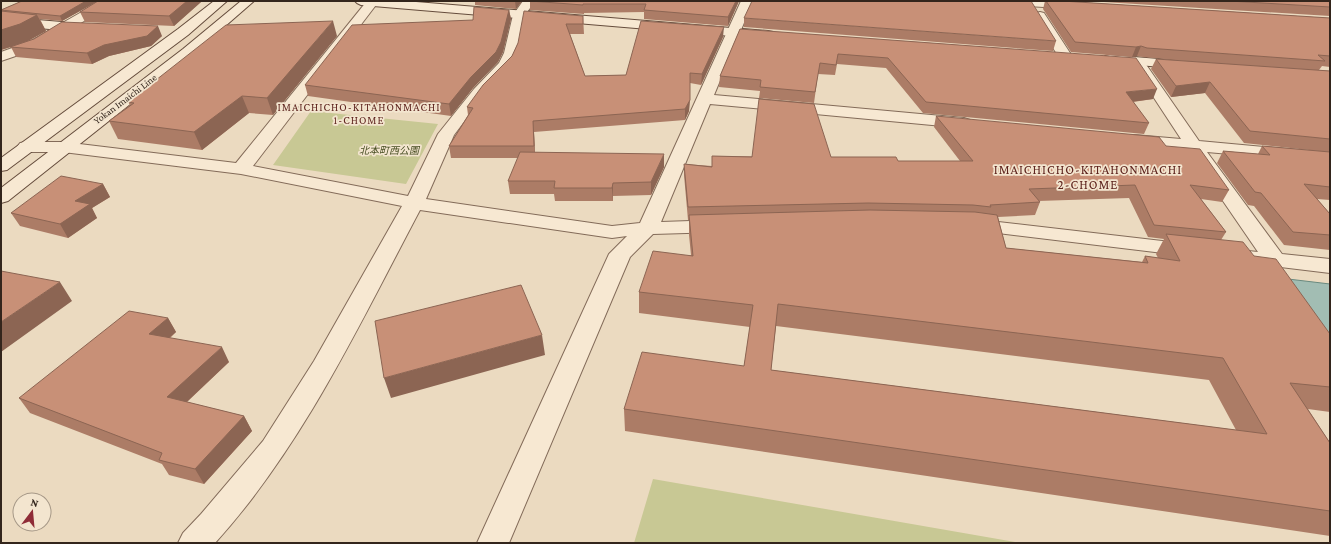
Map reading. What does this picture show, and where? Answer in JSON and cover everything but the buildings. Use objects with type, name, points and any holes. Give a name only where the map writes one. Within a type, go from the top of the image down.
[{"type":"street","points":[[1,57],[34,45],[110,1]]},
{"type":"street","name":"Yokan Imaichi Line","points":[[1,166],[183,32],[221,1]]},
{"type":"street","name":"Yokan Imaichi Line","points":[[1,197],[63,147],[212,33],[248,1]]},
{"type":"street","points":[[241,169],[369,1],[524,8],[732,32],[780,36]]},
{"type":"street","points":[[493,543],[620,254],[648,228],[732,32],[747,1]]},
{"type":"street","points":[[1010,1],[1086,6]]},
{"type":"street","points":[[1031,2],[1065,56]]},
{"type":"street","points":[[194,543],[212,524],[274,450],[324,368],[414,203],[446,134],[479,92],[505,65],[511,54],[524,8]]},
{"type":"street","points":[[1,21],[65,27],[96,28]]},
{"type":"street","points":[[159,31],[212,33]]},
{"type":"street","points":[[1050,55],[1080,57]]},
{"type":"street","points":[[1094,58],[1199,66]]},
{"type":"street","points":[[1137,61],[1193,145],[1275,260]]},
{"type":"street","points":[[703,99],[980,125]]},
{"type":"street","points":[[1122,138],[1330,158]]},
{"type":"street","points":[[26,148],[63,147],[241,169],[414,203],[612,232],[648,228],[742,226]]},
{"type":"street","points":[[953,225],[969,225],[1204,252]]},
{"type":"street","points":[[1228,254],[1330,266]]},
{"type":"green space","name":"北本町西公園","points":[[311,111],[438,124],[406,184],[273,165]]},
{"type":"green space","points":[[653,479],[1021,543],[634,543]]},
{"type":"shaded area","points":[[1288,279],[1330,284],[1330,337]]},
{"type":"district","name":"IMAICHICHO-KITAHONMACHI 1-CHOME","points":[[359,113]]},
{"type":"district","name":"IMAICHICHO-KITAHONMACHI 2-CHOME","points":[[1088,176]]}]
